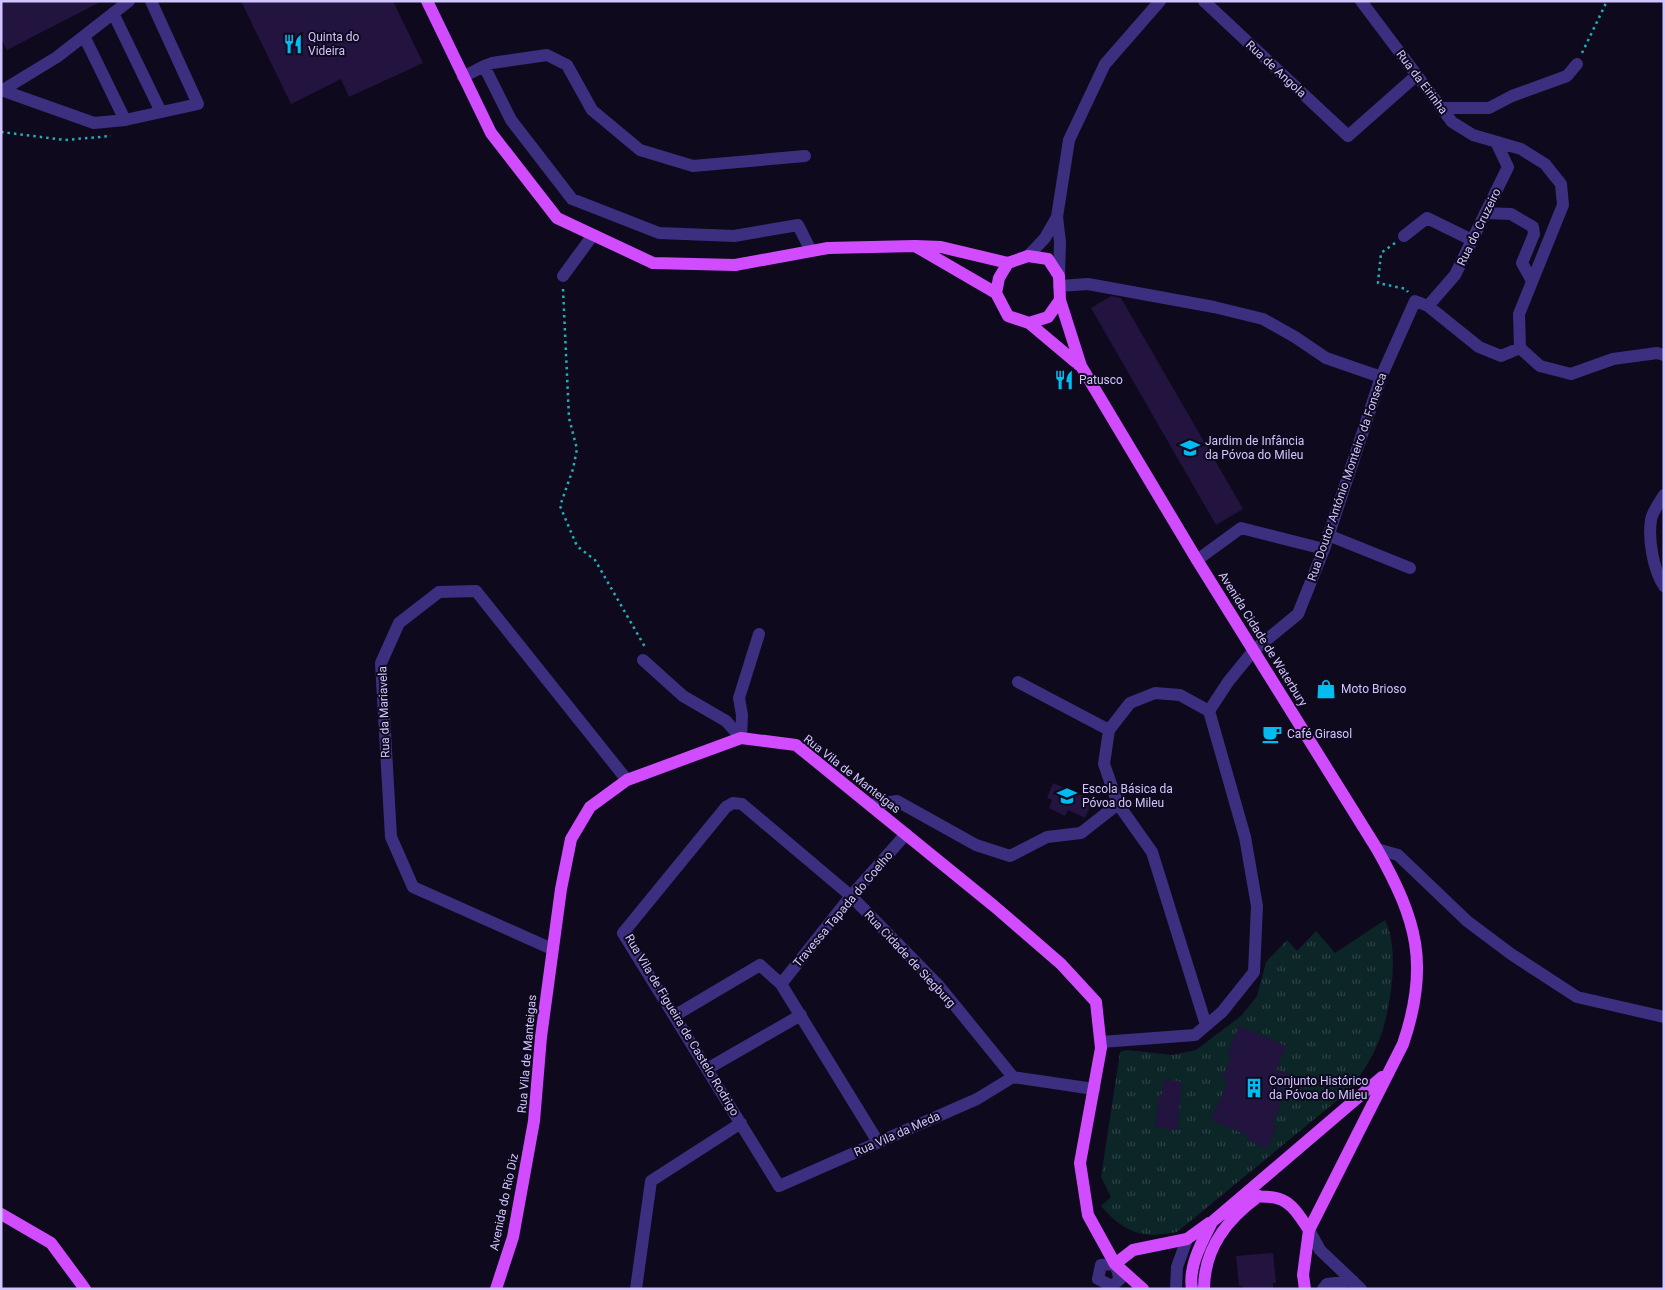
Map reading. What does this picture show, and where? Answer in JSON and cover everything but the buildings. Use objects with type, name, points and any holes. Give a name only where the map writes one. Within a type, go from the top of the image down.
[{"type":"main road","points":[[426,1],[491,133],[557,218],[653,264],[735,265],[828,248],[915,246],[941,247],[1008,263],[1028,256],[1048,259],[1059,281],[1060,300],[1081,366]]},
{"type":"main road","points":[[915,246],[996,293],[1008,316],[1030,323],[1081,366]]},
{"type":"main road","points":[[996,293],[999,278],[1008,263]]},
{"type":"main road","points":[[1030,323],[1048,317],[1060,300]]},
{"type":"main road","name":"Avenida Cidade de Waterbury","points":[[1081,366],[1197,560],[1377,849],[1398,886],[1410,918],[1418,966],[1413,1015],[1402,1044],[1309,1230],[1303,1275],[1305,1289]]},
{"type":"main road","name":"Rua Vila de Manteigas","points":[[534,1121],[541,1037],[552,949],[571,839],[590,807],[627,780],[741,738],[796,746],[906,834],[1061,964],[1096,1002],[1101,1042],[1080,1163],[1088,1215],[1115,1264],[1143,1289]]},
{"type":"main road","points":[[1115,1264],[1132,1250],[1187,1239],[1212,1222],[1386,1074]]},
{"type":"main road","name":"Avenida do Rio Diz","points":[[496,1289],[513,1237],[534,1121]]},
{"type":"main road","points":[[1204,1289],[1204,1272],[1210,1251],[1223,1229],[1240,1209],[1259,1196]]},
{"type":"main road","points":[[1238,1198],[1275,1197],[1292,1204],[1309,1230]]},
{"type":"main road","points":[[1,1214],[51,1243],[85,1289]]},
{"type":"main road","points":[[1192,1289],[1190,1282],[1197,1250],[1212,1222]]},
{"type":"street","points":[[2,90],[57,57],[129,1]]},
{"type":"street","points":[[2,90],[94,123],[124,120],[198,104],[151,1]]},
{"type":"street","points":[[1160,1],[1105,64],[1069,140],[1058,217],[1060,242],[1059,281],[1088,284],[1214,307],[1263,319],[1295,337],[1326,358],[1381,377]]},
{"type":"street","name":"Rua de Angola","points":[[1204,1],[1348,136],[1417,75]]},
{"type":"street","name":"Rua da Eirinha","points":[[1361,1],[1452,122],[1473,135],[1521,149],[1545,164],[1561,184],[1563,205],[1519,314],[1520,348]]},
{"type":"street","points":[[113,14],[161,112]]},
{"type":"street","points":[[84,36],[124,120]]},
{"type":"street","points":[[463,77],[492,63],[547,55],[567,65],[592,110],[640,150],[693,166],[805,156]]},
{"type":"street","points":[[1442,108],[1489,108],[1512,96],[1567,76],[1577,64]]},
{"type":"street","points":[[484,66],[511,120],[572,199],[660,233],[734,236],[798,225],[811,251]]},
{"type":"street","name":"Rua do Cruzeiro","points":[[1428,306],[1455,275],[1508,167],[1496,142]]},
{"type":"street","points":[[1485,213],[1512,214],[1533,227],[1534,234],[1522,263],[1532,281]]},
{"type":"street","points":[[1028,256],[1045,238],[1058,217]]},
{"type":"street","points":[[1404,236],[1427,218],[1472,240]]},
{"type":"street","points":[[563,276],[594,236]]},
{"type":"street","points":[[1415,301],[1428,306],[1479,347],[1500,356],[1520,348],[1540,366],[1571,374],[1613,359],[1657,353],[1664,356]]},
{"type":"street","name":"Rua Doutor António Monteiro da Fonseca","points":[[1209,711],[1228,682],[1254,650],[1298,614],[1324,548],[1381,377],[1415,301]]},
{"type":"street","points":[[1664,495],[1651,518],[1658,547],[1660,581],[1664,586]]},
{"type":"street","points":[[1197,560],[1241,528],[1324,548]]},
{"type":"street","points":[[1328,535],[1410,568]]},
{"type":"street","name":"Rua da Mariavela","points":[[552,949],[413,887],[391,837],[381,663],[399,623],[439,592],[476,591],[627,780]]},
{"type":"street","points":[[741,738],[742,715],[739,698],[759,634]]},
{"type":"street","points":[[645,654],[683,696],[726,721],[741,738]]},
{"type":"street","points":[[1018,682],[1109,730]]},
{"type":"street","points":[[1101,1042],[1194,1035],[1222,1012],[1254,972],[1257,906],[1245,837],[1209,711],[1180,695],[1155,693],[1130,703],[1109,730],[1104,764],[1118,804],[1152,852],[1206,1024]]},
{"type":"street","points":[[870,805],[897,801],[976,845],[1010,856],[1047,836],[1081,833],[1118,804]]},
{"type":"street","name":"Rua Cidade de Siegburg","points":[[733,803],[742,804],[851,896],[939,986],[1013,1077]]},
{"type":"street","name":"Rua Vila de Figueira de Castelo Rodrigo","points":[[733,803],[726,807],[623,933],[779,1186]]},
{"type":"street","name":"Travessa Tapada do Coelho","points":[[781,984],[851,896],[906,834]]},
{"type":"street","points":[[1377,849],[1398,855],[1467,921],[1511,954],[1577,997],[1633,1008],[1664,1017]]},
{"type":"street","points":[[674,1016],[760,966],[781,984],[878,1142]]},
{"type":"street","points":[[707,1069],[800,1015]]},
{"type":"street","points":[[1013,1077],[1094,1089]]},
{"type":"street","name":"Rua Vila da Meda","points":[[779,1186],[977,1099],[1013,1077]]},
{"type":"street","points":[[636,1289],[650,1181],[740,1124]]},
{"type":"street","points":[[1309,1230],[1320,1250],[1357,1285]]},
{"type":"street","points":[[1176,1289],[1177,1268],[1187,1239]]},
{"type":"street","points":[[1115,1264],[1120,1279],[1111,1288],[1095,1284],[1101,1265],[1115,1264]]},
{"type":"street","points":[[1323,1289],[1327,1284],[1357,1285]]},
{"type":"path","points":[[1577,64],[1608,1]]},
{"type":"path","points":[[1,132],[65,140],[113,136]]},
{"type":"path","points":[[1404,236],[1381,253],[1378,283],[1406,289],[1415,301]]},
{"type":"path","points":[[563,276],[569,418],[577,449],[574,469],[560,506],[577,546],[595,560],[645,654]]},
{"type":"green space","points":[[1385,920],[1390,932],[1393,962],[1388,1011],[1374,1052],[1351,1089],[1177,1232],[1153,1235],[1134,1232],[1110,1215],[1101,1206],[1111,1197],[1101,1177],[1120,1052],[1127,1050],[1172,1055],[1196,1050],[1241,1016],[1257,996],[1266,962],[1287,940],[1297,951],[1316,931],[1335,953]]},
{"type":"place","name":"Quinta do Videira","points":[[293,44]]},
{"type":"place","name":"Patusco","points":[[1064,380]]},
{"type":"place","name":"Jardim de Infância da Póvoa do Mileu","points":[[1190,448]]},
{"type":"place","name":"Moto Brioso","points":[[1326,689]]},
{"type":"place","name":"Café Girasol","points":[[1272,734]]},
{"type":"place","name":"Escola Básica da Póvoa do Mileu","points":[[1067,796]]},
{"type":"place","name":"Conjunto Histórico da Póvoa do Mileu","points":[[1254,1088]]}]
